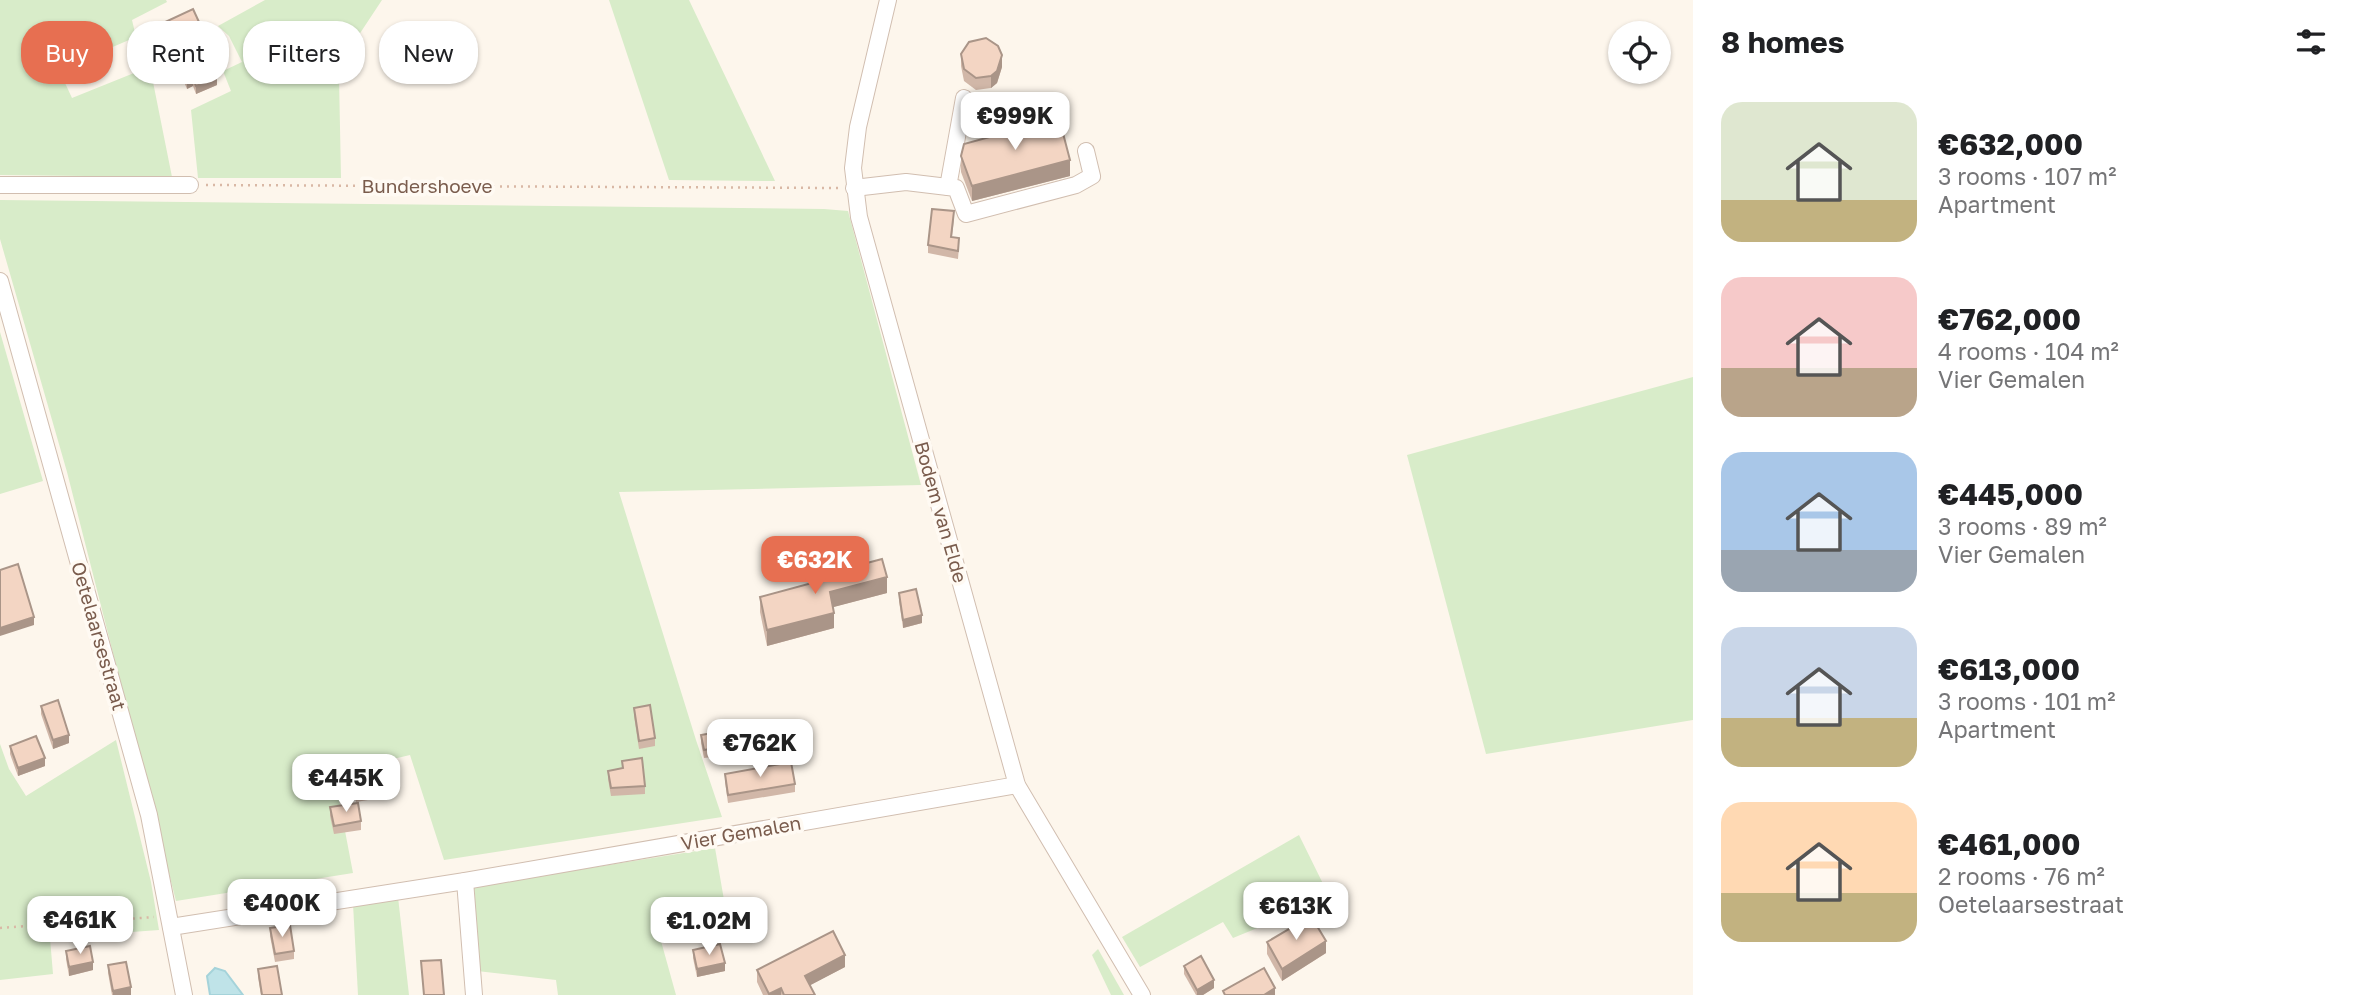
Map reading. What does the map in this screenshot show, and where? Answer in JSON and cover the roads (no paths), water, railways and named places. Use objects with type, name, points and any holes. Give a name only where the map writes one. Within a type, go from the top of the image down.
[{"type":"street","name":"Bodem van Elde","points":[[888,0],[858,127],[853,168],[859,217],[1017,785],[1142,995]]},
{"type":"street","points":[[948,187],[964,98]]},
{"type":"street","points":[[854,188],[906,182],[956,188],[966,214],[1076,185],[1092,176],[1086,151]]},
{"type":"street","points":[[0,186],[190,185]]},
{"type":"street","name":"Oetelaarsestraat","points":[[0,281],[149,815],[184,995]]},
{"type":"street","name":"Vier Gemalen","points":[[170,921],[465,881],[1017,785]]},
{"type":"street","points":[[465,881],[474,995]]},
{"type":"water","points":[[215,968],[225,971],[243,995],[210,995],[207,976]]}]
